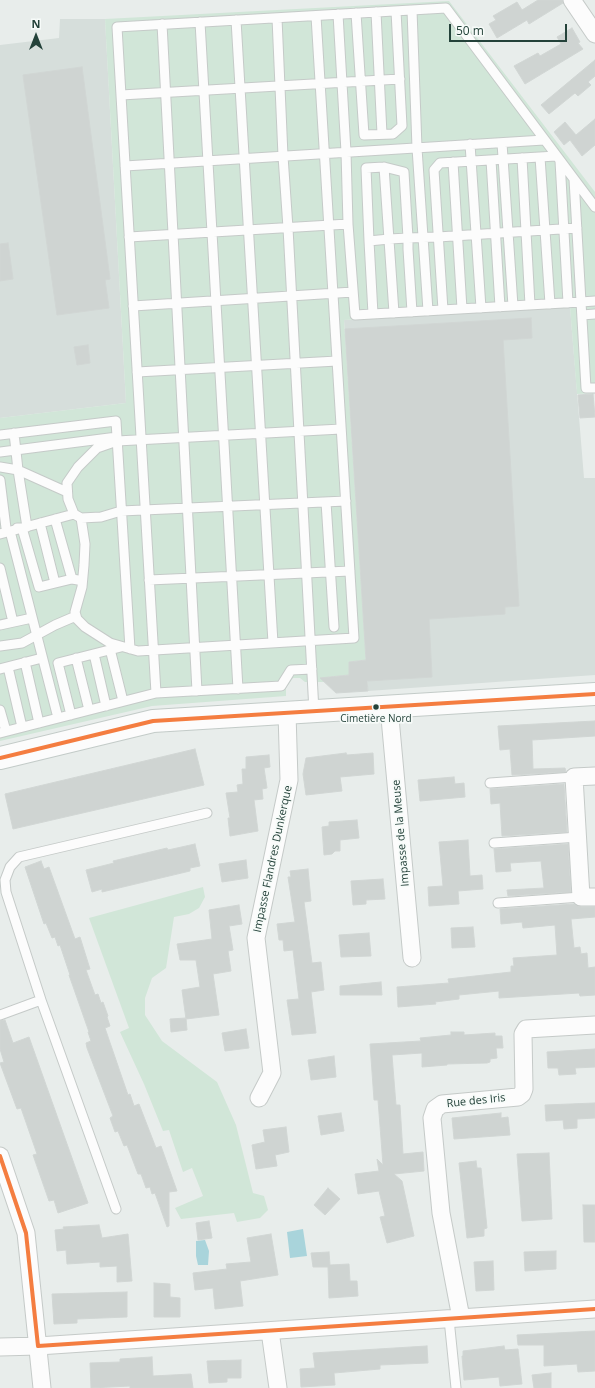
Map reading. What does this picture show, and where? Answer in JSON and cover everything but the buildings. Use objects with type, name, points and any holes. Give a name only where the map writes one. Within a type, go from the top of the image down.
[{"type":"main road","points":[[0,758],[153,722],[595,694]]},
{"type":"street","points":[[572,0],[595,34]]},
{"type":"street","name":"Impasse de la Meuse","points":[[389,707],[412,958]]},
{"type":"street","name":"Impasse Flandres Dunkerque","points":[[259,1098],[272,1073],[256,938],[290,780],[287,713]]},
{"type":"street","points":[[588,897],[578,837],[574,777],[595,776]]},
{"type":"street","name":"Rue des Iris","points":[[455,1318],[441,1213],[432,1118],[435,1109],[442,1104],[518,1097],[522,1094],[524,1089],[523,1034],[526,1029],[595,1025]]},
{"type":"street","points":[[0,1156],[26,1233],[42,1388]]},
{"type":"street","points":[[0,1347],[38,1346],[595,1309]]},
{"type":"street","points":[[270,1331],[278,1388]]},
{"type":"lane","points":[[156,693],[117,27],[446,8],[595,207]]},
{"type":"lane","points":[[412,10],[417,148],[428,311]]},
{"type":"lane","points":[[356,13],[364,135],[393,134],[402,126],[396,11]]},
{"type":"lane","points":[[376,12],[382,134]]},
{"type":"lane","points":[[338,14],[346,152],[348,224],[355,315],[595,301]]},
{"type":"lane","points":[[117,439],[97,448],[78,467],[67,484],[68,499],[78,516],[85,544],[83,581],[74,612],[77,619],[84,627],[110,643],[138,651],[354,638],[316,16]]},
{"type":"lane","points":[[277,18],[283,156],[314,712]]},
{"type":"lane","points":[[236,20],[273,643]]},
{"type":"lane","points":[[200,22],[238,689]]},
{"type":"lane","points":[[162,24],[197,691]]},
{"type":"lane","points":[[121,95],[400,79]]},
{"type":"lane","points":[[125,166],[544,140]]},
{"type":"lane","points":[[502,143],[513,306]]},
{"type":"lane","points":[[470,144],[481,308]]},
{"type":"lane","points":[[443,310],[434,170],[440,163],[540,157],[558,158]]},
{"type":"lane","points":[[540,157],[550,304]]},
{"type":"lane","points":[[522,158],[530,305]]},
{"type":"lane","points":[[558,158],[568,302]]},
{"type":"lane","points":[[490,160],[500,307]]},
{"type":"lane","points":[[453,162],[462,309]]},
{"type":"lane","points":[[384,167],[394,313]]},
{"type":"lane","points":[[373,314],[366,168],[384,167],[404,172],[412,312]]},
{"type":"lane","points":[[574,179],[586,388],[595,388]]},
{"type":"lane","points":[[129,237],[348,224]]},
{"type":"lane","points":[[369,241],[577,228]]},
{"type":"lane","points":[[133,306],[354,292]]},
{"type":"lane","points":[[582,315],[595,314]]},
{"type":"lane","points":[[137,372],[337,361]]},
{"type":"lane","points":[[0,435],[116,421],[126,647]]},
{"type":"lane","points":[[0,452],[117,439],[141,440],[341,429]]},
{"type":"lane","points":[[14,434],[25,527],[39,587],[72,579],[83,581]]},
{"type":"lane","points":[[0,467],[18,470],[67,492]]},
{"type":"lane","points":[[0,480],[4,530],[32,618],[58,718]]},
{"type":"lane","points":[[4,530],[25,527],[55,519],[78,516],[101,517],[121,511],[346,501]]},
{"type":"lane","points":[[326,502],[334,626]]},
{"type":"lane","points":[[55,519],[72,579]]},
{"type":"lane","points":[[40,523],[54,583]]},
{"type":"lane","points":[[0,568],[13,622]]},
{"type":"lane","points":[[149,580],[350,571]]},
{"type":"lane","points":[[0,646],[22,643],[55,625],[76,616]]},
{"type":"lane","points":[[0,626],[32,618]]},
{"type":"lane","points":[[71,715],[58,663],[110,649],[126,647]]},
{"type":"lane","points":[[110,649],[123,701]]},
{"type":"lane","points":[[94,654],[106,706]]},
{"type":"lane","points":[[22,727],[4,668],[42,658]]},
{"type":"lane","points":[[76,658],[89,710]]},
{"type":"lane","points":[[25,662],[39,722]]},
{"type":"lane","points":[[0,710],[3,732],[156,693],[281,686],[291,670],[312,669]]},
{"type":"lane","points":[[490,783],[574,777]]},
{"type":"lane","points":[[116,1209],[41,1000],[6,892],[5,880],[10,867],[19,857],[207,813]]},
{"type":"lane","points":[[494,843],[578,837]]},
{"type":"lane","points":[[498,903],[588,897]]},
{"type":"lane","points":[[0,1015],[41,1000]]},
{"type":"lane","points":[[455,1318],[456,1388]]},
{"type":"shaded area","points":[[60,19],[105,19],[126,403],[0,418],[0,45],[59,38]]},
{"type":"shaded area","points":[[570,307],[584,478],[595,478],[595,675],[368,691],[344,320]]},
{"type":"green space","points":[[449,1],[595,192],[595,393],[577,394],[570,307],[344,320],[366,660],[349,662],[349,675],[329,677],[324,682],[305,682],[300,678],[293,678],[286,688],[286,696],[152,706],[0,741],[0,418],[126,403],[105,19]]},
{"type":"green space","points":[[203,887],[205,897],[199,908],[189,914],[174,917],[166,968],[152,978],[145,998],[145,1015],[162,1041],[217,1082],[236,1125],[253,1193],[264,1196],[268,1210],[260,1218],[237,1222],[234,1213],[181,1219],[175,1208],[203,1196],[192,1168],[183,1172],[169,1130],[163,1131],[144,1084],[120,1032],[129,1028],[89,918]]},
{"type":"water","points":[[303,1229],[307,1256],[290,1258],[287,1232]]},
{"type":"water","points":[[205,1240],[209,1251],[208,1265],[198,1265],[196,1256],[196,1241]]},
{"type":"transit line","points":[[0,758],[153,721],[595,694]]},
{"type":"transit line","points":[[0,1156],[26,1233],[38,1346]]},
{"type":"transit line","points":[[38,1346],[595,1309]]},
{"type":"place","name":"Cimetière Nord","points":[[376,707]]}]
